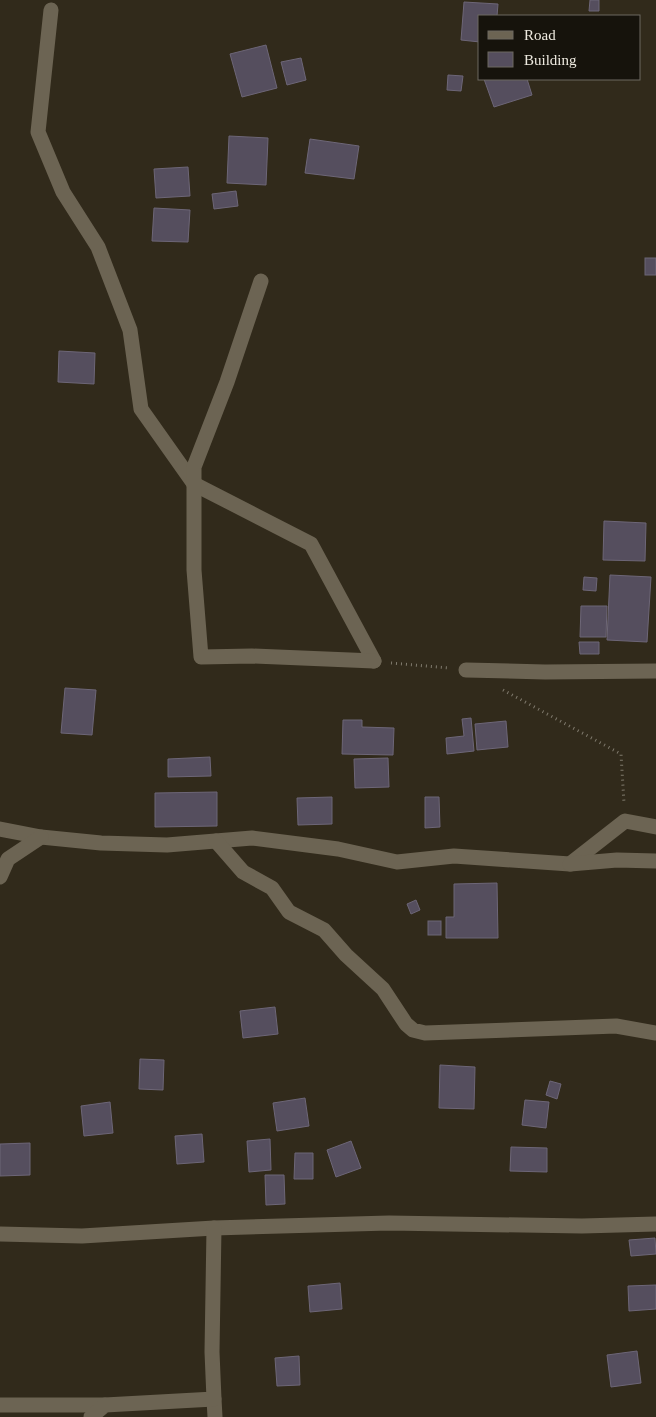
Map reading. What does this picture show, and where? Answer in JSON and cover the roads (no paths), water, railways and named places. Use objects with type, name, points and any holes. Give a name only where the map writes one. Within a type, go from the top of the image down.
[{"type":"street","points":[[51,10],[38,132],[63,192],[98,247],[130,330],[141,409],[194,484],[311,544],[374,661],[252,656],[201,657],[194,570],[194,484],[194,468],[227,382],[261,281]]},
{"type":"street","points":[[466,670],[546,672],[656,671]]},
{"type":"street","points":[[570,864],[625,821],[656,827]]},
{"type":"street","points":[[0,829],[41,837],[101,843],[167,845],[252,838],[338,849],[397,862],[454,856],[570,864],[617,860],[656,861]]},
{"type":"street","points":[[0,877],[8,859],[41,837]]},
{"type":"street","points":[[216,841],[243,872],[272,888],[289,912],[324,930],[346,955],[383,989],[406,1024],[413,1030],[425,1033],[616,1026],[656,1033]]},
{"type":"street","points":[[0,1234],[82,1236],[214,1228],[389,1223],[582,1226],[656,1224]]},
{"type":"street","points":[[214,1228],[212,1352],[215,1417]]},
{"type":"street","points":[[0,1405],[105,1405],[214,1399]]},
{"type":"street","points":[[92,1417],[105,1405]]}]
